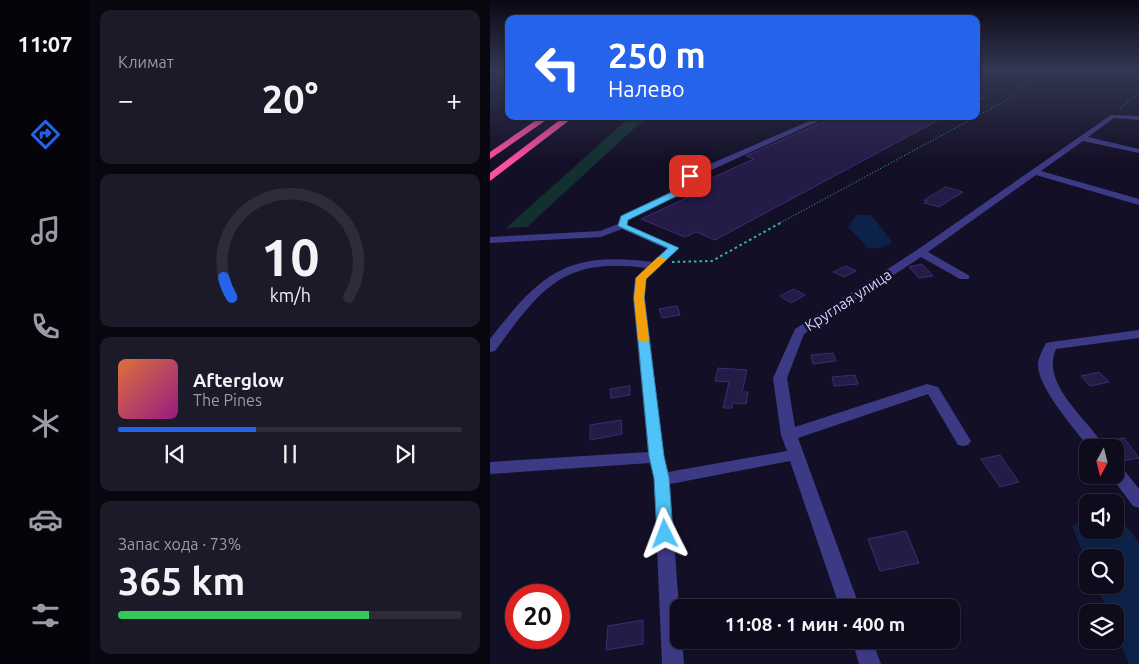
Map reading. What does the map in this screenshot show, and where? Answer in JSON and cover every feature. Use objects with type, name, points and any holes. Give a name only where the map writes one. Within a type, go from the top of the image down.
[{"type":"highway","points":[[490,156],[542,120]]},
{"type":"highway","points":[[490,178],[566,120]]},
{"type":"street","points":[[1113,116],[1139,118]]},
{"type":"street","name":"Круглая улица","points":[[847,599],[794,455],[789,435],[780,378],[799,332],[921,252],[1113,116]]},
{"type":"street","points":[[622,226],[624,218],[684,189],[690,176],[818,120]]},
{"type":"street","points":[[1081,138],[1139,151]]},
{"type":"street","points":[[1035,172],[1139,202]]},
{"type":"street","points":[[490,240],[601,234],[622,226],[674,248],[641,278],[639,298],[656,456],[662,478],[673,664]]},
{"type":"street","points":[[921,252],[964,277]]},
{"type":"street","points":[[490,348],[536,290],[564,271],[605,262],[655,266]]},
{"type":"street","points":[[1091,439],[1058,395],[1044,368],[1051,346],[1139,334]]},
{"type":"street","points":[[789,435],[928,389],[933,390],[964,441]]},
{"type":"street","points":[[662,478],[794,455]]},
{"type":"street","points":[[490,468],[656,456]]},
{"type":"street","points":[[1124,482],[1139,502]]},
{"type":"street","points":[[865,649],[870,664]]},
{"type":"path","points":[[980,114],[1005,101]]},
{"type":"path","points":[[1113,116],[1130,101]]},
{"type":"path","points":[[655,266],[677,261],[698,263],[712,261],[876,169],[969,120]]},
{"type":"green space","points":[[627,120],[650,120],[639,124],[527,227],[506,228]]},
{"type":"water","points":[[856,215],[871,215],[892,242],[883,247],[869,249],[848,227]]},
{"type":"water","points":[[1079,523],[1079,539],[1124,539],[1124,524],[1139,542],[1139,664],[1129,664],[1123,649],[1124,604],[1104,604],[1100,594],[1124,594],[1124,549],[1081,549],[1072,526]]},
{"type":"building","points":[[827,120],[939,120],[715,240],[696,232],[685,237],[641,219],[708,188],[698,184],[754,159],[746,156]]},
{"type":"building","points":[[946,187],[963,192],[939,207],[924,203],[927,201],[924,200]]},
{"type":"building","points":[[922,264],[933,276],[919,278],[909,267]]},
{"type":"building","points":[[846,266],[856,271],[844,277],[833,272]]},
{"type":"building","points":[[794,289],[805,295],[791,303],[780,296]]},
{"type":"building","points":[[677,306],[680,315],[662,318],[659,309]]},
{"type":"building","points":[[833,353],[836,361],[813,364],[811,355]]},
{"type":"building","points":[[718,368],[747,370],[742,392],[748,392],[746,404],[733,403],[732,408],[723,408],[729,382],[715,381]]},
{"type":"building","points":[[1099,372],[1109,382],[1090,386],[1081,376]]},
{"type":"building","points":[[855,375],[858,384],[834,386],[832,377]]},
{"type":"building","points":[[630,386],[630,395],[611,398],[610,389]]},
{"type":"building","points":[[621,420],[622,434],[590,440],[590,425]]},
{"type":"building","points":[[1124,438],[1139,458],[1124,461],[1124,439],[1119,439]]},
{"type":"building","points":[[1000,455],[1019,482],[1000,487],[981,459]]},
{"type":"building","points":[[906,531],[919,563],[880,571],[868,539]]},
{"type":"building","points":[[643,620],[643,644],[606,650],[608,626]]},
{"type":"slow traffic","points":[[644,339],[639,298],[641,278],[662,259]]},
{"type":"route","points":[[665,534],[662,478],[656,456],[639,298],[641,278],[674,248],[622,226],[624,218],[684,189],[690,176]]}]
